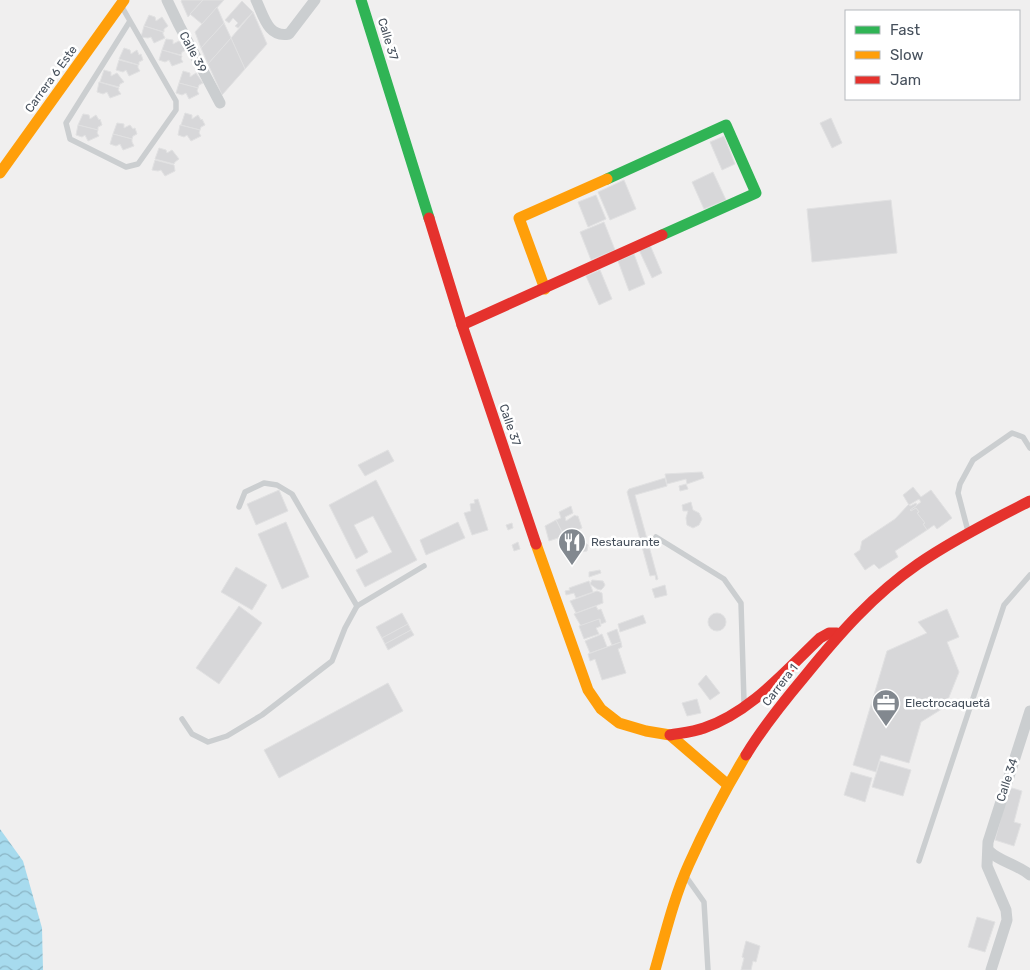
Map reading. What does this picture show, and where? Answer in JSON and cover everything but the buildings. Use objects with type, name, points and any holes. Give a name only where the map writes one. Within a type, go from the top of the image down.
[{"type":"street","name":"Calle 39","points":[[167,0],[220,104]]},
{"type":"street","points":[[256,0],[272,32],[280,36],[289,34],[315,0]]},
{"type":"street","name":"Calle 37","points":[[362,0],[462,325],[530,527],[588,690],[601,709],[619,723],[646,731],[670,735]]},
{"type":"street","name":"Carrera 6 Este","points":[[0,173],[122,2]]},
{"type":"street","points":[[462,325],[545,289],[756,193],[726,125],[519,218],[545,289]]},
{"type":"street","name":"Carrera 1","points":[[655,970],[685,875],[728,785],[756,739],[790,693],[841,632],[879,594],[918,564],[969,533],[1030,501]]},
{"type":"street","points":[[670,735],[704,728],[734,714],[764,691],[820,638],[830,633],[841,632]]},
{"type":"street","name":"Calle 34","points":[[991,970],[1007,920],[1006,910],[987,866],[988,842],[1030,710]]},
{"type":"street","points":[[670,735],[728,785]]},
{"type":"street","points":[[988,851],[996,858],[1030,874]]},
{"type":"lane","points":[[122,2],[130,21],[176,101],[176,110],[138,164],[126,167],[70,139],[66,123],[130,21]]},
{"type":"lane","points":[[969,533],[958,493],[960,484],[973,460],[1012,432],[1023,437],[1030,448]]},
{"type":"lane","points":[[239,507],[245,492],[264,483],[278,485],[292,494],[357,606]]},
{"type":"lane","points":[[656,537],[724,580],[741,603],[744,706]]},
{"type":"lane","points":[[182,719],[192,734],[208,742],[227,736],[262,715],[332,661],[345,628],[357,606],[424,566]]},
{"type":"lane","points":[[919,861],[1004,605],[1030,575]]},
{"type":"lane","points":[[685,875],[704,902],[708,970]]},
{"type":"water","points":[[0,829],[23,861],[42,928],[43,970],[0,970]]},
{"type":"traffic: fast","points":[[361,0],[429,218]]},
{"type":"traffic: fast","points":[[607,179],[726,125],[756,193],[662,235]]},
{"type":"traffic: slow","points":[[0,173],[124,0]]},
{"type":"traffic: slow","points":[[545,289],[519,218],[607,179]]},
{"type":"traffic: slow","points":[[536,544],[588,690],[601,709],[619,723],[646,731],[670,735],[728,785]]},
{"type":"traffic: slow","points":[[655,970],[670,916],[695,850],[746,755]]},
{"type":"traffic: jam","points":[[429,218],[462,325],[536,544]]},
{"type":"traffic: jam","points":[[462,325],[662,235]]},
{"type":"traffic: jam","points":[[746,755],[774,714],[818,660],[871,602],[918,564],[987,523],[1030,501]]},
{"type":"traffic: jam","points":[[670,735],[704,728],[737,712],[780,677],[820,638],[829,633],[837,633]]},
{"type":"place","name":"Restaurante","points":[[572,566]]},
{"type":"place","name":"Electrocaquetá","points":[[886,727]]}]
